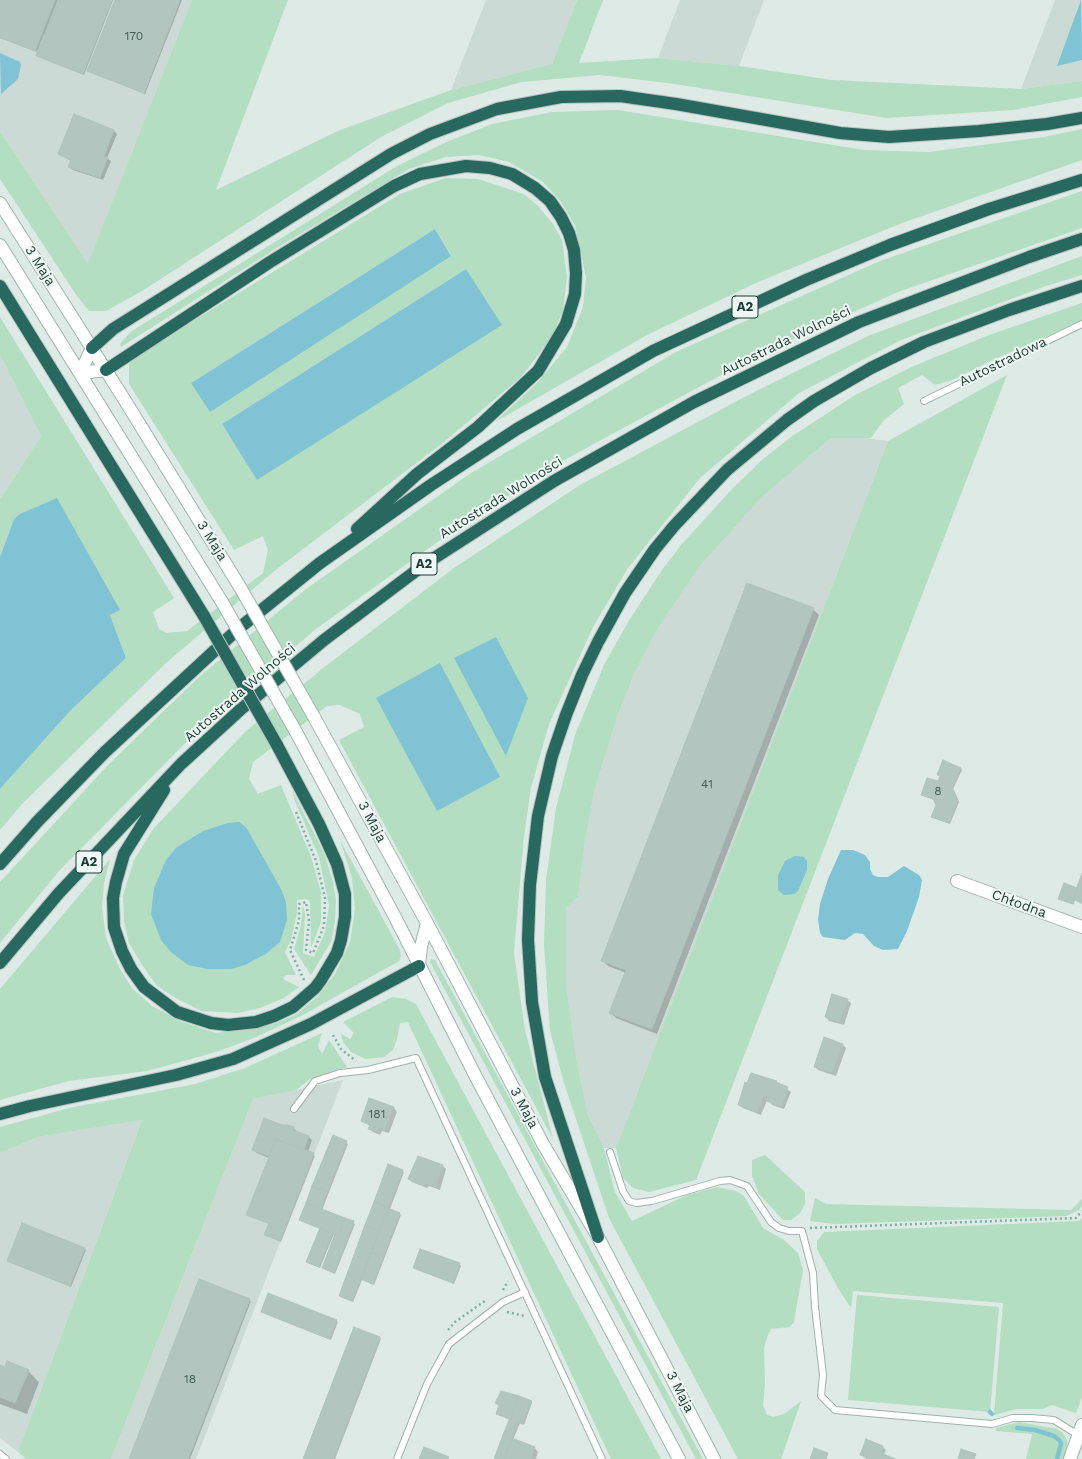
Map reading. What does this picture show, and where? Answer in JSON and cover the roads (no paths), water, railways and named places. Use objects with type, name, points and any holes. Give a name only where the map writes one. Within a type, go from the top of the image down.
[{"type":"highway","points":[[92,348],[113,329],[384,158],[430,134],[497,109],[561,97],[620,96],[676,104],[826,130],[889,137],[979,131],[1047,124],[1082,118]]},
{"type":"highway","points":[[106,370],[277,258],[394,186],[420,174],[466,166],[490,168],[512,174],[535,188],[550,201],[569,233],[574,250],[576,273],[575,294],[566,324],[551,352],[538,371],[478,427],[417,474],[320,563]]},
{"type":"highway","name":"A2","points":[[0,864],[37,822],[111,747],[238,629],[320,563],[431,485],[517,429],[654,352],[791,286],[890,245],[989,209],[1082,180]]},
{"type":"highway","name":"Autostrada Wolności","points":[[0,963],[59,893],[182,764],[240,710],[324,640],[425,564],[554,480],[694,402],[860,322],[1028,257],[1082,239]]},
{"type":"highway","points":[[0,286],[109,460],[204,616],[277,745],[319,824],[337,864],[344,894],[345,916],[341,940],[331,965],[315,988],[293,1007],[274,1016],[256,1022],[228,1025],[211,1023],[178,1012],[144,987],[131,969],[117,939],[114,927],[113,898],[124,854],[182,764]]},
{"type":"highway","points":[[598,1237],[545,1077],[532,1002],[528,940],[531,878],[538,816],[552,756],[582,675],[598,642],[625,593],[674,526],[727,470],[787,420],[814,401],[870,368],[924,342],[1010,310],[1082,286]]},
{"type":"highway","points":[[0,1114],[30,1106],[176,1076],[233,1059],[311,1024],[419,966]]},
{"type":"main road","name":"3 Maja","points":[[0,203],[106,370],[240,587],[314,717],[427,923],[544,1144],[598,1237],[714,1459]]},
{"type":"main road","name":"3 Maja","points":[[0,245],[222,602],[296,732],[396,917],[419,966],[476,1078],[679,1459]]},
{"type":"main road","points":[[80,373],[92,348]]},
{"type":"main road","points":[[80,373],[106,370]]},
{"type":"main road","name":"Chłodna","points":[[957,881],[1082,926]]},
{"type":"main road","points":[[419,966],[421,947],[427,923]]},
{"type":"main road","points":[[1070,1459],[1080,1430]]},
{"type":"lane","name":"Autostradowa","points":[[924,401],[1082,324]]},
{"type":"lane","points":[[294,1109],[315,1081],[340,1073],[368,1070],[416,1058],[602,1459]]},
{"type":"lane","points":[[610,1152],[623,1191],[629,1201],[652,1201],[720,1181],[730,1180],[741,1182],[747,1186],[770,1222],[779,1228],[789,1231],[802,1231],[814,1273],[815,1307],[822,1375],[821,1396],[835,1410],[992,1424],[1013,1418],[1031,1418],[1054,1420],[1080,1430]]},
{"type":"lane","points":[[397,1459],[427,1384],[449,1344],[502,1302],[525,1292]]},
{"type":"lane","points":[[0,1454],[6,1459]]},
{"type":"water","points":[[1081,0],[1082,60],[1057,66]]},
{"type":"water","points":[[0,53],[20,62],[21,65],[18,79],[1,94]]},
{"type":"water","points":[[435,229],[451,256],[210,412],[191,383]]},
{"type":"water","points":[[466,269],[502,325],[257,480],[222,424]]},
{"type":"water","points":[[57,498],[120,610],[110,615],[126,658],[71,710],[0,789],[0,557],[14,519],[20,514]]},
{"type":"water","points":[[496,637],[528,698],[506,756],[454,658]]},
{"type":"water","points":[[440,663],[500,777],[437,811],[376,698]]},
{"type":"water","points":[[239,822],[246,827],[281,889],[286,902],[287,920],[280,942],[266,954],[245,965],[231,969],[207,969],[188,965],[171,952],[161,940],[151,914],[154,888],[166,860],[177,847],[203,831],[228,823]]},
{"type":"water","points":[[841,850],[853,850],[865,855],[870,862],[870,869],[873,875],[878,877],[888,877],[904,866],[919,875],[922,880],[919,897],[907,931],[898,949],[883,950],[874,946],[863,934],[855,933],[845,940],[823,937],[820,933],[818,919],[820,904],[828,879]]},
{"type":"water","points":[[795,856],[804,857],[807,861],[807,870],[798,891],[794,894],[784,895],[778,890],[778,875],[785,861]]},
{"type":"waterway","points":[[1017,1428],[1035,1430],[1054,1436],[1060,1441],[1061,1444],[1057,1459]]}]
